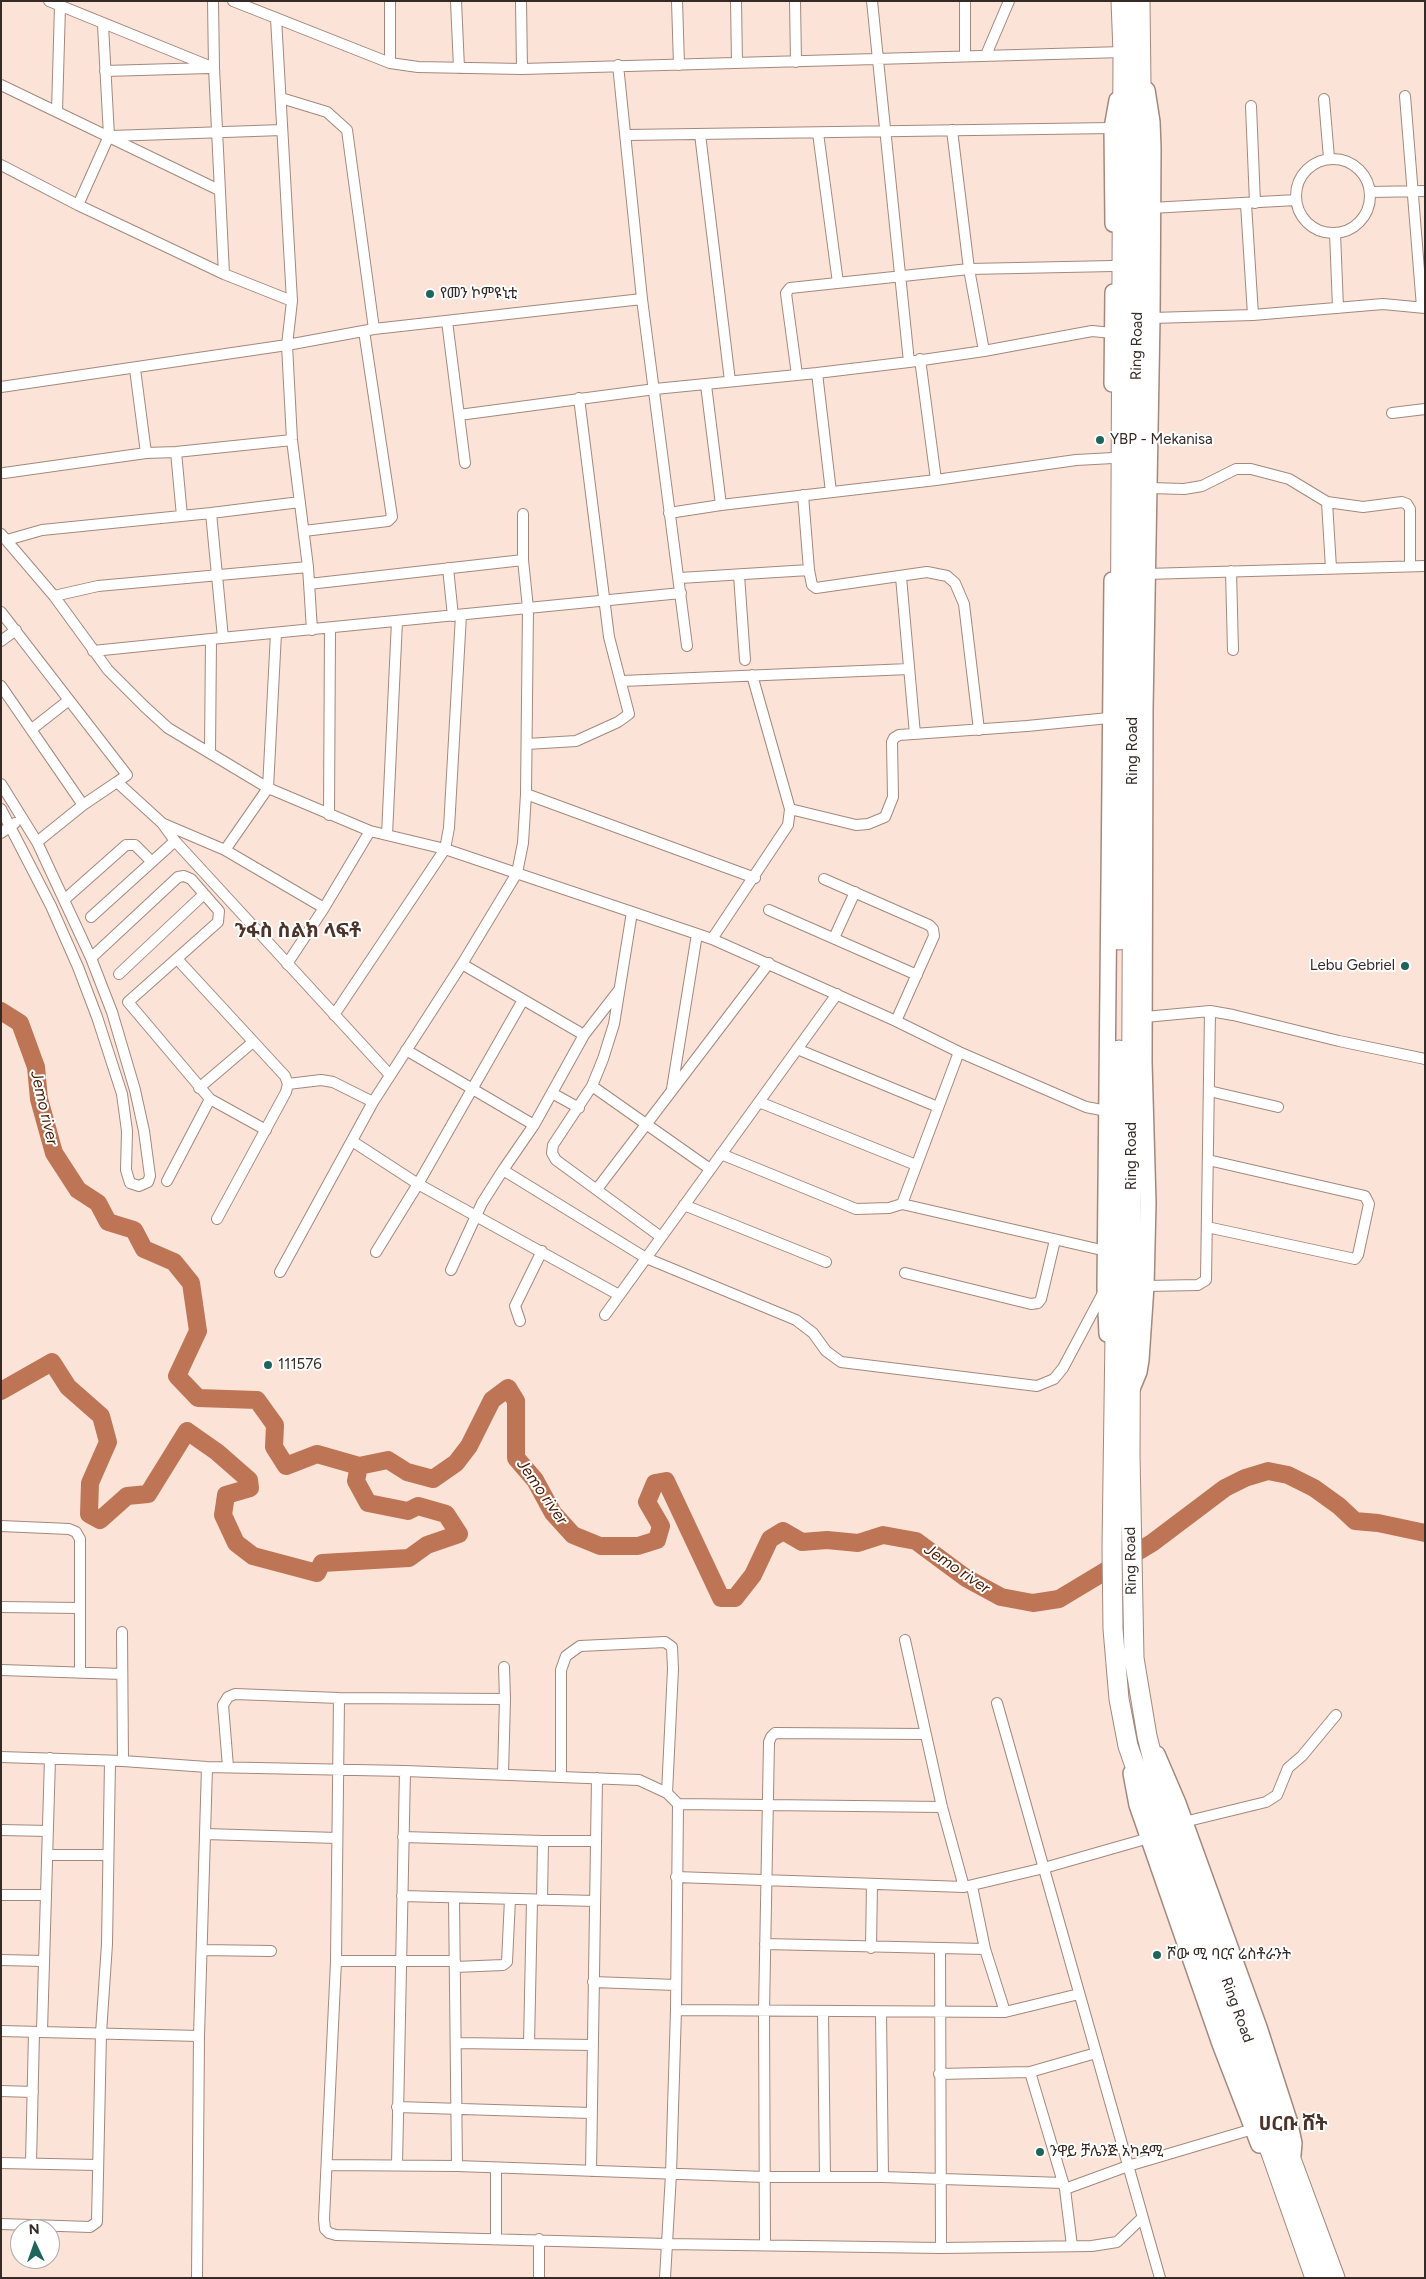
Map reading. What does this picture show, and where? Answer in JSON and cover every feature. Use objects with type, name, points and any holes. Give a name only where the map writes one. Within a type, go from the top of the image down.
[{"type":"highway","name":"Ring Road","points":[[1120,1],[1123,52],[1126,1112]]},
{"type":"highway","name":"Ring Road","points":[[1140,1],[1141,64],[1123,1391],[1112,1548],[1112,1606],[1115,1660],[1128,1746],[1284,2163],[1335,2278]]},
{"type":"highway","name":"Ring Road","points":[[1123,1391],[1134,1658],[1146,1736],[1164,1804],[1284,2163],[1315,2278]]},
{"type":"street","points":[[49,1],[60,6],[73,6],[103,25],[214,68]]},
{"type":"street","points":[[213,1],[216,131],[224,274]]},
{"type":"street","points":[[390,1],[390,63]]},
{"type":"street","points":[[456,1],[459,68]]},
{"type":"street","points":[[521,1],[522,68]]},
{"type":"street","points":[[678,1],[680,65]]},
{"type":"street","points":[[736,1],[737,63]]},
{"type":"street","points":[[795,1],[796,62]]},
{"type":"street","points":[[872,1],[909,362]]},
{"type":"street","points":[[965,1],[965,55]]},
{"type":"street","points":[[986,55],[1009,1]]},
{"type":"street","points":[[238,2],[390,63],[418,67],[522,68],[680,65],[965,55],[1123,52]]},
{"type":"street","points":[[57,111],[60,6]]},
{"type":"street","points":[[276,18],[292,300],[287,345],[292,440],[308,567],[312,630]]},
{"type":"street","points":[[78,205],[109,136],[103,25]]},
{"type":"street","points":[[1123,72],[1112,128],[1113,458],[1109,718],[1126,1112],[1148,1203],[1146,1286],[1140,1372],[1123,1391],[1110,1368],[1105,1288],[1106,1251],[1126,1112],[1145,1017],[1146,574],[1150,488],[1152,122],[1141,64]]},
{"type":"street","points":[[618,65],[642,299],[655,389],[669,513],[680,578],[687,646]]},
{"type":"street","points":[[105,71],[214,68]]},
{"type":"street","points":[[1,85],[219,190]]},
{"type":"street","points":[[1152,318],[1184,319],[1253,315],[1383,304],[1423,308],[1405,96]]},
{"type":"street","points":[[281,98],[327,112],[347,130],[392,517],[388,521],[304,531]]},
{"type":"street","points":[[1324,99],[1329,158]]},
{"type":"street","points":[[1250,106],[1253,315]]},
{"type":"street","points":[[626,135],[1112,128]]},
{"type":"street","points":[[109,136],[282,130]]},
{"type":"street","points":[[952,130],[969,269],[984,351]]},
{"type":"street","points":[[818,133],[838,283]]},
{"type":"street","points":[[700,134],[730,381]]},
{"type":"street","points":[[1329,158],[1342,160],[1357,168],[1368,181],[1371,192],[1368,210],[1357,225],[1347,231],[1335,233],[1323,232],[1312,227],[1304,219],[1296,200],[1297,186],[1302,176],[1309,168],[1329,158]]},
{"type":"street","points":[[1,165],[78,205],[224,274],[292,300]]},
{"type":"street","points":[[1371,192],[1425,190]]},
{"type":"street","points":[[1151,208],[1296,200]]},
{"type":"street","points":[[1335,233],[1338,308]]},
{"type":"street","points":[[797,375],[786,293],[790,288],[969,269],[1113,266]]},
{"type":"street","points":[[1,387],[136,369],[369,330],[642,299]]},
{"type":"street","points":[[447,321],[465,463]]},
{"type":"street","points":[[459,415],[655,389],[909,362],[984,351],[1092,331],[1112,332]]},
{"type":"street","points":[[920,359],[936,480]]},
{"type":"street","points":[[136,369],[146,453]]},
{"type":"street","points":[[817,373],[831,492]]},
{"type":"street","points":[[706,385],[721,505]]},
{"type":"street","points":[[527,744],[576,740],[626,717],[628,709],[609,637],[606,600],[579,398]]},
{"type":"street","points":[[1392,413],[1425,409]]},
{"type":"street","points":[[4,473],[146,453],[176,452],[292,440]]},
{"type":"street","points":[[176,452],[182,516]]},
{"type":"street","points":[[669,513],[721,505],[936,480],[1076,460],[1113,458]]},
{"type":"street","points":[[1150,488],[1184,489],[1202,486],[1236,469],[1251,469],[1289,479],[1327,502],[1363,507],[1402,502],[1407,504],[1410,509],[1410,566]]},
{"type":"street","points":[[803,495],[812,585],[822,589],[937,573],[947,576],[960,592],[964,604],[979,730]]},
{"type":"street","points":[[300,502],[42,530],[4,537],[54,596],[108,670],[168,728],[268,788],[370,831],[445,849],[712,939],[837,994],[959,1052],[1086,1106],[1126,1112]]},
{"type":"street","points":[[1327,502],[1331,568]]},
{"type":"street","points":[[211,513],[223,638]]},
{"type":"street","points":[[280,1272],[373,1102],[462,964],[516,873],[524,843],[527,744],[528,608],[523,560],[523,514]]},
{"type":"street","points":[[309,584],[523,560]]},
{"type":"street","points":[[1146,574],[1425,566]]},
{"type":"street","points":[[54,596],[98,586],[308,567]]},
{"type":"street","points":[[334,1015],[445,849],[449,828],[457,615],[448,568]]},
{"type":"street","points":[[680,578],[810,570]]},
{"type":"street","points":[[1231,571],[1233,650]]},
{"type":"street","points":[[739,575],[745,660]]},
{"type":"street","points":[[901,577],[915,734]]},
{"type":"street","points":[[94,651],[681,593]]},
{"type":"street","points":[[1,612],[127,775],[83,805],[37,842]]},
{"type":"street","points":[[387,835],[397,621]]},
{"type":"street","points":[[329,815],[330,628]]},
{"type":"street","points":[[1,641],[16,630]]},
{"type":"street","points":[[225,850],[268,788],[276,634]]},
{"type":"street","points":[[210,753],[211,639]]},
{"type":"street","points":[[622,681],[909,669]]},
{"type":"street","points":[[712,939],[784,834],[788,825],[790,809],[752,675]]},
{"type":"street","points":[[1,686],[83,805]]},
{"type":"street","points":[[32,729],[69,700]]},
{"type":"street","points":[[790,809],[856,825],[878,821],[889,810],[893,797],[892,742],[894,738],[915,734],[1109,718]]},
{"type":"street","points":[[117,782],[162,823],[175,841],[390,1075]]},
{"type":"street","points":[[1,784],[37,842],[91,958],[112,1012],[135,1090],[144,1131],[150,1176],[148,1182],[139,1186],[130,1183],[128,1176],[127,1131],[122,1094],[97,1017],[52,906],[1,809]]},
{"type":"street","points":[[526,794],[754,878]]},
{"type":"street","points":[[1,833],[22,818]]},
{"type":"street","points":[[162,823],[225,850],[324,908]]},
{"type":"street","points":[[287,964],[324,908],[370,831]]},
{"type":"street","points":[[91,917],[175,841]]},
{"type":"street","points":[[64,900],[126,845],[136,845],[151,861]]},
{"type":"street","points":[[91,958],[178,877],[184,876],[191,879],[219,911],[218,922],[178,960],[128,1002],[210,1099],[266,1130]]},
{"type":"street","points":[[824,879],[930,925],[933,929],[934,936],[896,1021]]},
{"type":"street","points":[[834,938],[855,892]]},
{"type":"street","points":[[119,974],[204,894]]},
{"type":"street","points":[[768,910],[917,975]]},
{"type":"street","points":[[632,912],[614,1024],[592,1086],[553,1145],[552,1153],[556,1160],[661,1238]]},
{"type":"street","points":[[672,1091],[697,934]]},
{"type":"street","points":[[178,960],[285,1076],[288,1084],[286,1092],[266,1130],[217,1218]]},
{"type":"street","points":[[597,1189],[769,963]]},
{"type":"street","points":[[462,964],[584,1035]]},
{"type":"street","points":[[452,1270],[489,1191],[534,1125],[584,1035],[619,990]]},
{"type":"street","points":[[604,1315],[837,994]]},
{"type":"street","points":[[376,1252],[418,1184],[523,1000]]},
{"type":"street","points":[[1145,1017],[1210,1011],[1425,1059]]},
{"type":"street","points":[[1146,1286],[1203,1284],[1206,1280],[1210,1011]]},
{"type":"street","points":[[199,1088],[253,1042]]},
{"type":"street","points":[[797,1049],[938,1107]]},
{"type":"street","points":[[406,1050],[534,1125]]},
{"type":"street","points":[[902,1204],[959,1052]]},
{"type":"street","points":[[288,1084],[321,1080],[333,1082],[373,1102]]},
{"type":"street","points":[[592,1086],[710,1169]]},
{"type":"street","points":[[1209,1091],[1278,1107]]},
{"type":"street","points":[[552,1093],[579,1108]]},
{"type":"street","points":[[168,1181],[210,1099]]},
{"type":"street","points":[[759,1102],[916,1165]]},
{"type":"street","points":[[352,1141],[418,1184],[619,1295]]},
{"type":"street","points":[[721,1154],[856,1209],[889,1208],[902,1204],[1106,1251]]},
{"type":"street","points":[[1207,1227],[1355,1259],[1358,1255],[1369,1204],[1365,1196],[1208,1160]]},
{"type":"street","points":[[503,1170],[646,1258],[796,1320],[813,1333],[826,1351],[841,1362],[1037,1386],[1054,1379],[1063,1368],[1105,1288]]},
{"type":"street","points":[[684,1205],[826,1262]]},
{"type":"street","points":[[905,1273],[1031,1304],[1038,1303],[1041,1299],[1055,1240]]},
{"type":"street","points":[[520,1321],[515,1306],[542,1251]]},
{"type":"street","points":[[1,1526],[69,1529],[76,1532],[80,1538],[80,1673]]},
{"type":"street","points":[[1,1607],[79,1608]]},
{"type":"street","points":[[122,1632],[124,1761]]},
{"type":"street","points":[[905,1640],[942,1807],[1005,2012]]},
{"type":"street","points":[[561,1776],[561,1670],[566,1656],[580,1646],[665,1642],[672,1647],[673,1669],[667,1793]]},
{"type":"street","points":[[503,1774],[504,1667]]},
{"type":"street","points":[[1,1670],[122,1674]]},
{"type":"street","points":[[228,1767],[223,1705],[228,1698],[235,1694],[339,1698],[505,1699]]},
{"type":"street","points":[[339,1698],[336,1961],[324,2219],[325,2229],[328,2234],[336,2236],[496,2238],[666,2244],[941,2248],[1072,2246],[1110,2245],[1117,2242],[1142,2218]]},
{"type":"street","points":[[996,1703],[1160,2278]]},
{"type":"street","points":[[1184,1822],[1266,1802],[1277,1795],[1288,1768],[1302,1756],[1336,1715]]},
{"type":"street","points":[[765,2244],[764,2012],[766,1805],[769,1742],[775,1733],[925,1734]]},
{"type":"street","points":[[1128,1746],[1137,1805],[1220,2044],[1264,2154],[1284,2163],[1294,2143],[1281,2094],[1161,1760],[1146,1736]]},
{"type":"street","points":[[1,1757],[124,1761],[207,1767],[405,1771],[639,1780],[667,1793],[678,1804],[942,1807]]},
{"type":"street","points":[[31,2163],[43,1961],[50,1758]]},
{"type":"street","points":[[1,2224],[94,2225],[99,2215],[98,2165],[101,2033],[107,1944],[110,1761]]},
{"type":"street","points":[[197,2278],[199,2036],[207,1767]]},
{"type":"street","points":[[397,2164],[405,1771]]},
{"type":"street","points":[[591,2171],[590,2113],[593,2045],[597,1778]]},
{"type":"street","points":[[665,2278],[671,2174],[676,2010],[678,1804]]},
{"type":"street","points":[[1,1830],[48,1831]]},
{"type":"street","points":[[205,1834],[337,1838]]},
{"type":"street","points":[[403,1837],[596,1842]]},
{"type":"street","points":[[676,1877],[968,1887],[1044,1868],[1148,1838]]},
{"type":"street","points":[[529,2044],[537,1900],[543,1840]]},
{"type":"street","points":[[47,1855],[107,1855]]},
{"type":"street","points":[[871,1948],[872,1884]]},
{"type":"street","points":[[1,1895],[45,1895]]},
{"type":"street","points":[[402,1896],[595,1901]]},
{"type":"street","points":[[454,1898],[458,2166]]},
{"type":"street","points":[[336,1961],[400,1960],[503,1965],[507,1962],[510,1899]]},
{"type":"street","points":[[765,1944],[871,1948],[985,1949]]},
{"type":"street","points":[[940,1949],[941,2248]]},
{"type":"street","points":[[202,1950],[270,1951]]},
{"type":"street","points":[[1,1960],[43,1961]]},
{"type":"street","points":[[593,1982],[676,1985]]},
{"type":"street","points":[[676,2010],[1005,2012],[1079,1994]]},
{"type":"street","points":[[823,2011],[825,2177]]},
{"type":"street","points":[[882,2012],[883,2177]]},
{"type":"street","points":[[1,2031],[199,2036]]},
{"type":"street","points":[[457,2043],[593,2045]]},
{"type":"street","points":[[939,2074],[1030,2072],[1096,2053]]},
{"type":"street","points":[[1030,2072],[1064,2186],[1072,2246]]},
{"type":"street","points":[[1,2091],[34,2092]]},
{"type":"street","points":[[397,2107],[590,2113]]},
{"type":"street","points":[[328,2165],[397,2164],[765,2177],[883,2177],[1064,2186],[1253,2129]]},
{"type":"street","points":[[1,2162],[98,2165]]},
{"type":"street","points":[[496,2168],[496,2238]]},
{"type":"street","points":[[539,2240],[539,2278]]},
{"type":"waterway","name":"Jemo river","points":[[1,1011],[20,1023],[36,1067],[39,1099],[54,1153],[78,1190],[98,1203],[108,1222],[134,1230],[144,1249],[174,1262],[191,1283],[198,1331],[177,1376],[198,1398],[257,1400],[275,1425],[274,1447],[286,1466],[317,1454],[359,1466],[388,1460],[407,1472],[433,1479],[456,1463],[469,1446],[492,1400],[508,1388],[516,1401],[516,1458],[535,1480],[553,1513],[573,1535],[600,1546],[638,1546],[657,1540],[661,1526],[647,1502],[655,1483],[666,1481],[721,1598],[735,1598],[753,1575],[770,1539],[783,1531],[802,1542],[827,1540],[858,1543],[883,1535],[916,1541],[966,1578],[1001,1597],[1033,1603],[1059,1599],[1152,1543],[1225,1488],[1245,1478],[1268,1471],[1288,1475],[1314,1488],[1339,1506],[1355,1521],[1378,1523],[1425,1533]]},
{"type":"waterway","points":[[1,1391],[52,1362],[68,1387],[101,1416],[108,1442],[90,1483],[89,1514],[100,1520],[127,1496],[148,1494],[187,1431],[217,1452],[249,1480],[250,1488],[226,1495],[223,1515],[236,1543],[253,1556],[317,1573],[322,1563],[409,1558],[427,1545],[459,1534],[446,1514],[418,1506],[408,1511],[368,1503],[356,1481],[359,1466]]},
{"type":"place","name":"የመን ኮምዩኒቲ","points":[[430,294]]},
{"type":"place","name":"YBP - Mekanisa","points":[[1100,440]]},
{"type":"place","name":"Lebu Gebriel","points":[[1405,966]]},
{"type":"place","name":"111576","points":[[268,1365]]},
{"type":"place","name":"ሾው ሚ ባርና ሬስቶራንት","points":[[1157,1955]]},
{"type":"place","name":"ንዋይ ቻሌንጅ አካዳሚ","points":[[1040,2152]]},
{"type":"district","name":"ንፋስ ስልክ ላፍቶ","points":[[298,931]]},
{"type":"district","name":"ሀርቡ ሸት","points":[[1293,2124]]}]
